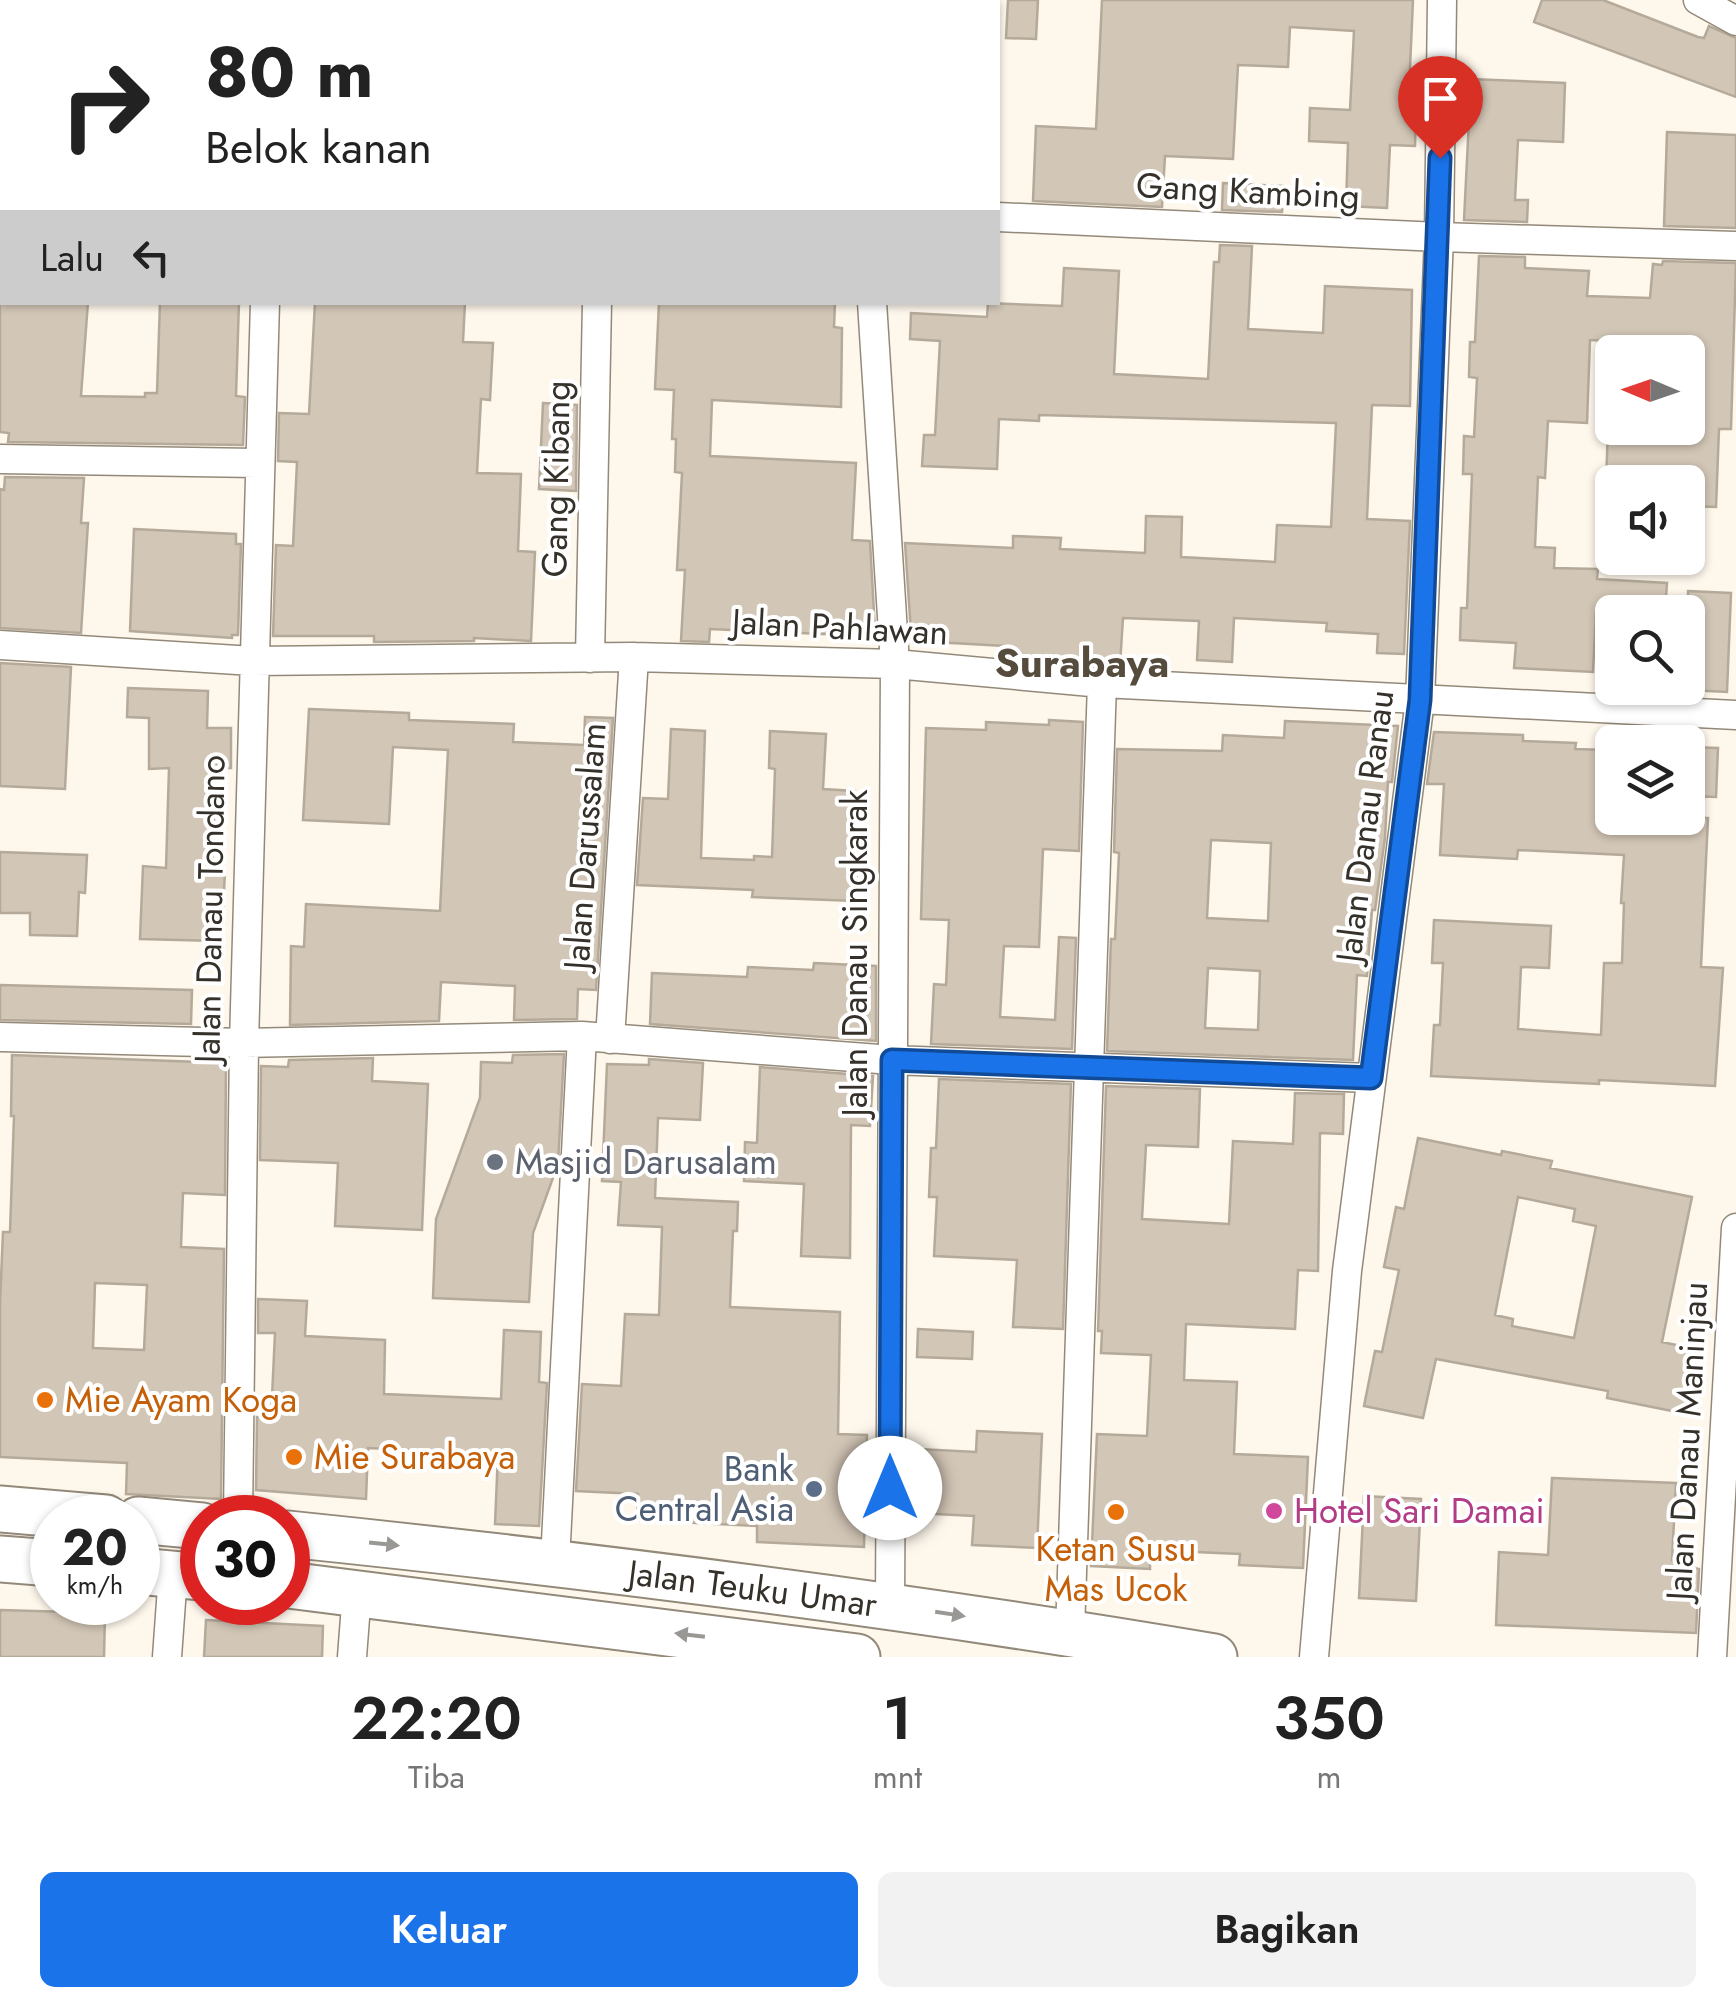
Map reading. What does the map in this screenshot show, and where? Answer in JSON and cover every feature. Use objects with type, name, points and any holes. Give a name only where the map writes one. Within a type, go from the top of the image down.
[{"type":"highway","name":"Jalan Teuku Umar","points":[[310,1536],[556,1561],[890,1605],[1214,1657]]},
{"type":"highway","name":"Jalan Teuku Umar","points":[[310,1587],[856,1657]]},
{"type":"street","name":"Jalan Danau Ranau","points":[[1314,1657],[1347,1271],[1420,700],[1439,237],[1442,0]]},
{"type":"street","points":[[1698,0],[1736,21]]},
{"type":"street","name":"Gang Kambing","points":[[1000,218],[1736,246]]},
{"type":"street","name":"Jalan Danau Tondano","points":[[238,1495],[244,1043],[265,305]]},
{"type":"street","name":"Gang Kibang","points":[[590,658],[597,305]]},
{"type":"street","name":"Jalan Danau Singkarak","points":[[872,305],[895,664],[890,1605]]},
{"type":"street","points":[[0,459],[259,463]]},
{"type":"street","name":"Jalan Pahlawan","points":[[0,645],[253,661],[634,657],[895,664],[1102,683],[1736,715]]},
{"type":"street","name":"Jalan Darussalam","points":[[610,1039],[634,657]]},
{"type":"street","points":[[1070,1632],[1102,683]]},
{"type":"street","points":[[0,1036],[244,1043],[582,1036],[892,1060],[1371,1078]]},
{"type":"street","points":[[556,1561],[582,1036]]},
{"type":"street","name":"Jalan Danau Maninjau","points":[[1712,1657],[1736,1228]]},
{"type":"street","points":[[167,1657],[171,1574]]},
{"type":"street","points":[[352,1657],[358,1592]]},
{"type":"building","points":[[1008,0],[1038,0],[1036,39],[1006,38]]},
{"type":"building","points":[[1102,0],[1413,0],[1408,113],[1416,113],[1415,146],[1390,145],[1387,208],[1346,206],[1348,143],[1309,141],[1310,108],[1350,110],[1354,31],[1290,27],[1288,67],[1238,65],[1233,159],[1165,156],[1162,207],[1033,201],[1036,126],[1096,129]]},
{"type":"building","points":[[1542,0],[1603,0],[1698,37],[1704,38],[1709,26],[1736,38],[1736,97],[1534,22]]},
{"type":"building","points":[[1471,79],[1565,83],[1563,142],[1518,140],[1515,200],[1528,200],[1527,222],[1464,220]]},
{"type":"building","points":[[1667,132],[1736,135],[1736,228],[1664,226]]},
{"type":"building","points":[[1223,183],[1283,186],[1282,212],[1222,210]]},
{"type":"building","points":[[1220,245],[1252,246],[1248,329],[1323,333],[1325,286],[1412,290],[1410,406],[1372,405],[1367,519],[1410,521],[1404,654],[1377,653],[1378,634],[1326,631],[1327,623],[1234,618],[1232,662],[1197,660],[1199,621],[1123,618],[1120,665],[1005,656],[1005,646],[917,641],[918,633],[911,633],[905,543],[1013,548],[1013,536],[1061,538],[1060,549],[1145,553],[1146,516],[1182,517],[1181,557],[1275,562],[1277,525],[1331,527],[1336,423],[1039,415],[1039,421],[999,419],[997,469],[922,466],[924,435],[935,435],[940,341],[910,339],[911,313],[987,317],[988,305],[1062,306],[1064,268],[1119,271],[1114,374],[1208,379],[1214,262],[1219,262]]},
{"type":"building","points":[[1479,256],[1525,257],[1525,268],[1589,271],[1587,296],[1650,298],[1653,264],[1736,263],[1731,429],[1719,429],[1716,507],[1705,507],[1705,465],[1607,465],[1607,445],[1705,445],[1705,335],[1595,335],[1595,340],[1590,340],[1587,423],[1548,421],[1545,478],[1538,477],[1535,547],[1555,548],[1554,568],[1595,569],[1597,579],[1667,583],[1666,595],[1595,595],[1593,672],[1514,668],[1516,643],[1460,640],[1461,608],[1467,608],[1472,474],[1463,474],[1464,436],[1474,437],[1477,378],[1469,377],[1470,342],[1475,342]]},
{"type":"building","points":[[0,305],[88,305],[81,396],[145,397],[145,393],[157,393],[160,305],[239,305],[236,396],[245,397],[243,445],[8,442],[9,433],[0,432]]},
{"type":"building","points":[[315,305],[465,305],[463,342],[493,343],[490,400],[481,399],[477,473],[521,474],[518,551],[535,552],[531,641],[474,638],[374,642],[374,636],[273,636],[276,545],[293,546],[297,462],[278,461],[279,413],[309,414]]},
{"type":"building","points":[[659,305],[835,305],[834,327],[842,328],[841,407],[712,400],[710,456],[856,463],[852,540],[870,541],[875,631],[843,630],[843,635],[710,629],[709,642],[681,641],[685,570],[677,570],[682,473],[675,472],[674,390],[655,389]]},
{"type":"building","points":[[543,403],[577,405],[576,491],[539,489]]},
{"type":"building","points":[[5,477],[84,478],[81,523],[88,523],[81,633],[0,628],[0,489],[4,490]]},
{"type":"building","points":[[134,529],[236,534],[236,544],[241,544],[238,635],[232,638],[130,631]]},
{"type":"building","points":[[1688,591],[1731,593],[1727,692],[1705,691],[1705,595],[1688,595]]},
{"type":"building","points":[[0,663],[71,667],[65,789],[0,786]]},
{"type":"building","points":[[128,688],[208,691],[207,728],[231,728],[231,768],[216,768],[212,870],[225,871],[223,911],[218,911],[216,941],[140,939],[143,866],[166,868],[169,768],[149,769],[149,718],[127,717]]},
{"type":"building","points":[[309,709],[409,713],[409,720],[514,724],[513,742],[584,745],[585,717],[613,718],[596,990],[578,989],[577,1019],[514,1020],[515,986],[441,982],[439,1021],[290,1025],[291,946],[304,947],[306,904],[440,911],[448,750],[393,747],[389,824],[303,820]]},
{"type":"building","points":[[1049,720],[1083,722],[1079,851],[1043,849],[1039,947],[1004,946],[1000,1017],[1055,1020],[1059,937],[1076,938],[1072,1049],[931,1044],[934,984],[946,985],[949,920],[921,919],[926,728],[986,730],[986,722],[1049,725]]},
{"type":"building","points":[[1285,721],[1398,726],[1372,910],[1367,976],[1357,975],[1353,1060],[1107,1051],[1119,853],[1114,852],[1117,749],[1222,751],[1223,735],[1284,738]],"holes":[[[1211,840],[1271,843],[1268,921],[1207,918]],[[1208,968],[1260,971],[1258,1030],[1205,1028]]]},
{"type":"building","points":[[671,729],[705,731],[701,858],[754,860],[754,856],[772,857],[775,769],[769,768],[770,731],[826,734],[823,789],[855,791],[855,901],[752,897],[753,890],[637,885],[643,798],[668,799]]},
{"type":"building","points":[[1434,732],[1523,735],[1523,741],[1576,743],[1575,749],[1595,750],[1595,835],[1705,835],[1708,818],[1701,967],[1723,968],[1715,1086],[1431,1076],[1434,1025],[1440,1025],[1443,963],[1432,963],[1434,920],[1551,926],[1549,968],[1521,967],[1518,1029],[1601,1035],[1604,963],[1622,963],[1624,855],[1518,850],[1517,859],[1440,855],[1444,784],[1427,784]]},
{"type":"building","points":[[1705,748],[1718,748],[1716,797],[1705,797]]},
{"type":"building","points":[[0,852],[87,855],[85,893],[79,892],[77,936],[30,935],[30,913],[0,913]]},
{"type":"building","points":[[814,963],[876,966],[876,1041],[650,1024],[652,973],[747,977],[748,967],[813,970]]},
{"type":"building","points":[[0,985],[192,990],[191,1024],[0,1020]]},
{"type":"building","points":[[564,1054],[558,1164],[533,1233],[529,1302],[433,1298],[436,1219],[480,1098],[481,1062],[512,1063],[513,1055]]},
{"type":"building","points":[[12,1055],[226,1063],[225,1195],[183,1193],[181,1247],[224,1249],[221,1495],[126,1494],[127,1463],[0,1457],[0,1303],[3,1232],[10,1232]],"holes":[[[95,1283],[147,1285],[144,1350],[93,1348]]]},
{"type":"building","points":[[373,1058],[372,1081],[428,1084],[422,1230],[335,1226],[338,1163],[260,1160],[261,1066],[288,1067],[289,1060]]},
{"type":"building","points":[[649,1059],[703,1063],[700,1120],[658,1118],[655,1198],[738,1202],[730,1307],[840,1312],[838,1434],[867,1435],[864,1547],[757,1542],[757,1526],[637,1520],[638,1494],[576,1491],[582,1384],[621,1386],[625,1314],[659,1315],[662,1227],[618,1225],[621,1182],[602,1181],[607,1064],[649,1065]]},
{"type":"building","points":[[760,1067],[873,1076],[870,1126],[851,1125],[850,1258],[801,1256],[804,1184],[744,1181],[745,1142],[757,1143]]},
{"type":"building","points":[[939,1079],[1071,1084],[1063,1329],[1013,1327],[1017,1260],[934,1256],[937,1197],[929,1197]]},
{"type":"building","points":[[1106,1086],[1200,1089],[1198,1147],[1146,1145],[1142,1219],[1229,1224],[1233,1141],[1293,1144],[1295,1093],[1344,1094],[1343,1134],[1320,1133],[1318,1271],[1298,1270],[1295,1329],[1186,1324],[1184,1380],[1237,1382],[1234,1454],[1308,1457],[1303,1568],[1239,1565],[1240,1554],[1150,1550],[1150,1569],[1091,1566],[1097,1434],[1147,1436],[1151,1355],[1101,1353],[1102,1331],[1098,1331]]},
{"type":"building","points":[[1418,1138],[1552,1161],[1550,1168],[1692,1197],[1662,1342],[1700,1350],[1687,1414],[1607,1398],[1608,1391],[1436,1359],[1423,1418],[1364,1406],[1375,1351],[1382,1352],[1399,1270],[1384,1267],[1396,1207],[1404,1209]],"holes":[[[1518,1197],[1575,1209],[1573,1221],[1596,1226],[1574,1338],[1512,1326],[1513,1319],[1495,1315]]]},
{"type":"building","points":[[258,1299],[307,1301],[305,1336],[385,1340],[384,1394],[501,1399],[504,1330],[541,1332],[539,1382],[547,1383],[539,1526],[495,1524],[498,1454],[368,1448],[366,1499],[256,1490],[257,1417],[271,1418],[275,1333],[258,1333]]},
{"type":"building","points":[[918,1329],[973,1332],[972,1359],[917,1357]]},
{"type":"building","points":[[977,1431],[1042,1434],[1037,1548],[972,1545],[974,1516],[916,1513],[919,1449],[976,1452]]},
{"type":"building","points":[[1552,1478],[1676,1483],[1672,1560],[1694,1562],[1694,1568],[1699,1569],[1696,1633],[1496,1625],[1499,1552],[1548,1555]]},
{"type":"building","points":[[1364,1496],[1421,1499],[1416,1601],[1359,1598]]},
{"type":"building","points":[[0,1610],[30,1611],[30,1625],[105,1625],[104,1657],[0,1657]]},
{"type":"building","points":[[206,1625],[323,1626],[322,1657],[204,1657]]},
{"type":"place","name":"Masjid Darusalam","points":[[495,1162]]},
{"type":"place","name":"Mie Ayam Koga","points":[[45,1400]]},
{"type":"place","name":"Mie Surabaya","points":[[294,1457]]},
{"type":"place","name":"Bank Central Asia","points":[[814,1489]]},
{"type":"place","name":"Hotel Sari Damai","points":[[1274,1511]]},
{"type":"place","name":"Ketan Susu Mas Ucok","points":[[1116,1512]]},
{"type":"district","name":"Surabaya","points":[[1082,663]]},
{"type":"route","points":[[890,1488],[892,1060],[1371,1078],[1420,700],[1440,158]]}]
